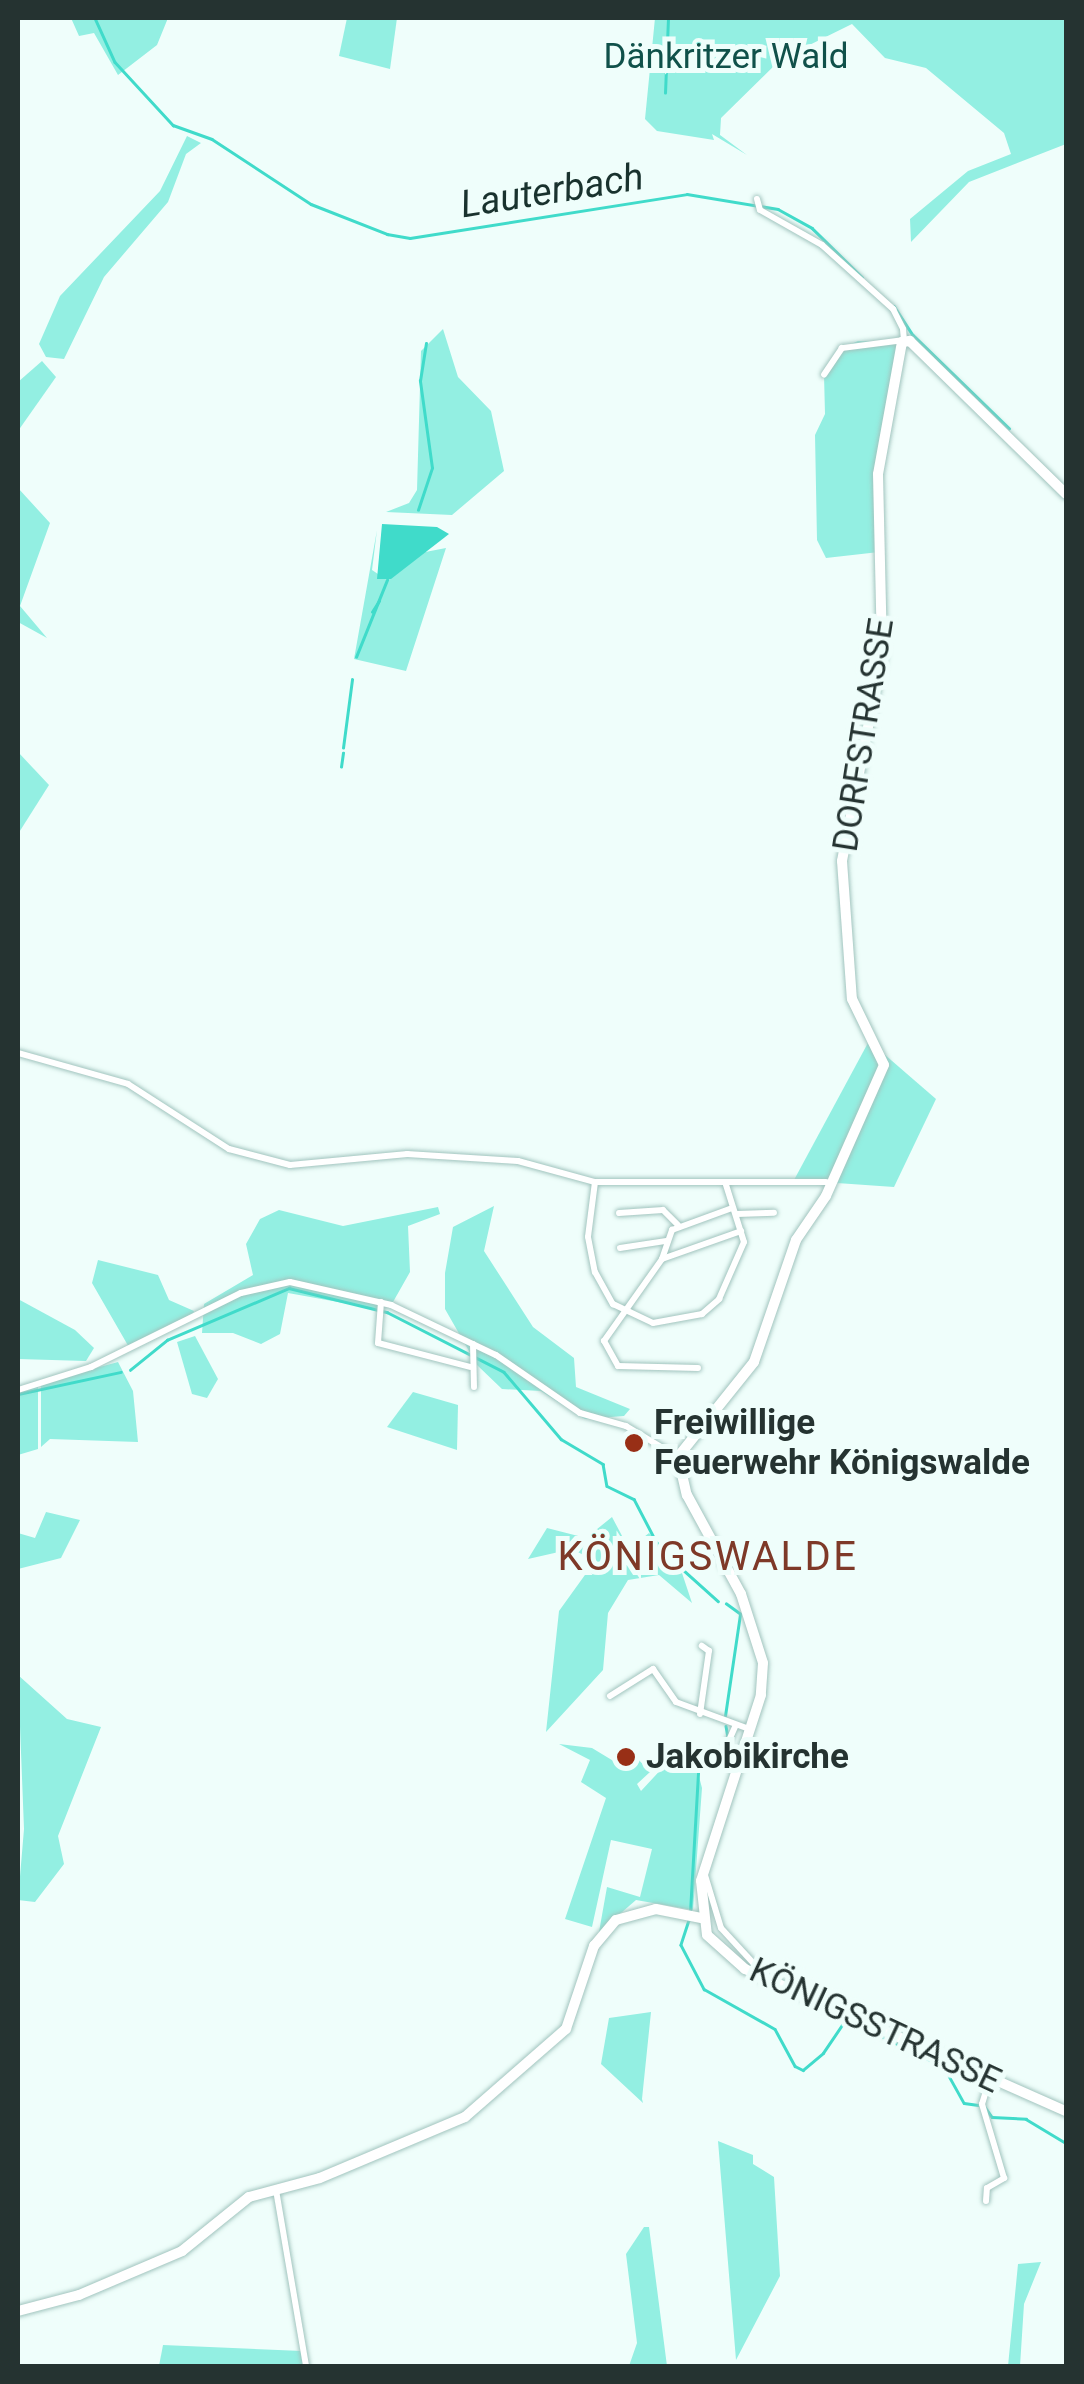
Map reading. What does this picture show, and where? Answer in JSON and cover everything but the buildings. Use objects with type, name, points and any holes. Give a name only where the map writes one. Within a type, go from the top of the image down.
[{"type":"street","points":[[757,202],[822,244],[893,309],[904,340],[1066,494]]},
{"type":"street","points":[[824,375],[842,348],[904,340]]},
{"type":"street","name":"DORFSTRASSE","points":[[826,1182],[884,1065],[852,1000],[842,861],[882,655],[878,474],[904,340]]},
{"type":"street","points":[[18,1053],[128,1084],[253,1158],[312,1166],[408,1154],[544,1168],[595,1182],[826,1182],[796,1240],[754,1362],[678,1457]]},
{"type":"street","points":[[595,1182],[591,1255],[619,1310],[652,1322],[710,1309],[744,1242],[726,1185]]},
{"type":"street","points":[[619,1213],[664,1210],[678,1226]]},
{"type":"street","points":[[698,1368],[615,1364],[604,1341],[619,1310],[662,1259],[666,1240],[678,1226],[734,1211],[774,1213]]},
{"type":"street","points":[[662,1259],[741,1231]]},
{"type":"street","points":[[620,1248],[666,1240]]},
{"type":"street","points":[[18,1390],[91,1367],[271,1282],[380,1307],[474,1343],[580,1413],[626,1426],[678,1457],[687,1495],[758,1640],[762,1688],[704,1868],[697,1918],[634,1912],[609,1926],[594,1946],[566,2029],[481,2107],[240,2202],[165,2259],[18,2311]]},
{"type":"street","points":[[380,1307],[378,1342],[471,1359]]},
{"type":"street","points":[[474,1343],[474,1386]]},
{"type":"street","points":[[700,1714],[709,1651],[702,1646]]},
{"type":"street","points":[[610,1696],[654,1669],[668,1698],[700,1714],[749,1729]]},
{"type":"street","points":[[674,1757],[717,1757],[730,1750],[736,1725]]},
{"type":"street","points":[[704,1868],[720,1928],[766,1978]]},
{"type":"street","name":"KÖNIGSSTRASSE","points":[[697,1918],[717,1946],[766,1978],[988,2081],[1066,2111]]},
{"type":"street","points":[[986,2200],[987,2188],[1004,2178],[983,2107],[988,2081]]},
{"type":"street","points":[[276,2190],[306,2366]]},
{"type":"green space","points":[[71,18],[168,18],[157,45],[118,75],[94,33],[79,36]]},
{"type":"green space","points":[[347,18],[397,18],[390,69],[339,56]]},
{"type":"green space","name":"Dänkritzer Wald","points":[[655,18],[1066,18],[1066,144],[969,182],[911,242],[910,219],[968,171],[1011,154],[1004,133],[926,68],[885,58],[852,24],[781,59],[721,118],[720,135],[747,155],[712,134],[714,140],[657,131],[645,119]]},
{"type":"green space","points":[[187,136],[201,143],[186,154],[168,202],[104,277],[64,359],[46,357],[39,344],[60,296],[160,191]]},
{"type":"green space","points":[[443,329],[458,377],[491,411],[504,471],[452,515],[386,512],[409,503],[417,490],[421,351]]},
{"type":"green space","points":[[858,341],[900,342],[879,458],[879,552],[826,558],[817,540],[815,435],[825,414],[824,375],[842,348]]},
{"type":"green space","points":[[42,361],[56,377],[18,431],[18,382]]},
{"type":"green space","points":[[18,488],[50,523],[20,606],[47,638],[18,622]]},
{"type":"green space","points":[[377,530],[372,570],[387,580],[415,554],[446,548],[406,671],[354,659]]},
{"type":"green space","points":[[18,752],[49,785],[18,834]]},
{"type":"green space","points":[[869,1041],[936,1099],[894,1187],[794,1180]]},
{"type":"green space","points":[[494,1206],[484,1251],[533,1327],[574,1358],[576,1387],[630,1409],[624,1416],[585,1419],[541,1391],[502,1389],[477,1365],[445,1309],[445,1273],[453,1227]]},
{"type":"green space","points":[[438,1207],[440,1214],[408,1226],[410,1272],[393,1302],[377,1309],[288,1293],[280,1334],[261,1344],[233,1333],[202,1333],[204,1304],[253,1275],[246,1244],[260,1219],[279,1210],[343,1226]]},
{"type":"green space","points":[[98,1260],[158,1275],[169,1300],[194,1311],[191,1320],[130,1349],[92,1283]]},
{"type":"green space","points":[[18,1299],[75,1330],[94,1348],[86,1361],[18,1359]]},
{"type":"green space","points":[[195,1336],[218,1379],[207,1398],[192,1394],[177,1342]]},
{"type":"green space","points":[[118,1362],[133,1391],[138,1442],[50,1439],[41,1447],[41,1383]]},
{"type":"green space","points":[[38,1384],[38,1449],[18,1455],[18,1392]]},
{"type":"green space","points":[[413,1392],[458,1405],[457,1450],[387,1427]]},
{"type":"green space","points":[[46,1512],[80,1520],[61,1558],[18,1569],[18,1533],[35,1538]]},
{"type":"green space","points":[[612,1517],[629,1549],[649,1533],[678,1561],[692,1603],[659,1575],[628,1580],[608,1613],[603,1670],[546,1732],[559,1611],[595,1561],[572,1549],[528,1559],[547,1528],[586,1538]]},
{"type":"green space","points":[[18,1675],[67,1719],[101,1727],[58,1836],[64,1864],[35,1902],[18,1900],[24,1829]]},
{"type":"green space","points":[[559,1744],[592,1748],[625,1768],[637,1758],[650,1772],[637,1784],[641,1791],[667,1763],[696,1765],[702,1788],[693,1910],[636,1900],[599,1932],[607,1887],[640,1897],[652,1849],[611,1840],[592,1927],[565,1919],[606,1798],[581,1782],[590,1760]]},
{"type":"green space","points":[[651,2012],[643,2103],[601,2064],[609,2018]]},
{"type":"green space","points":[[718,2141],[753,2155],[753,2164],[774,2177],[780,2276],[736,2360]]},
{"type":"green space","points":[[644,2227],[649,2227],[667,2366],[629,2366],[637,2343],[626,2254]]},
{"type":"green space","points":[[1041,2262],[1024,2304],[1020,2366],[1008,2366],[1018,2264]]},
{"type":"green space","points":[[163,2345],[302,2351],[304,2366],[159,2366]]},
{"type":"shaded area","points":[[382,524],[437,527],[449,534],[391,579],[377,579]]},
{"type":"waterway","name":"Lauterbach","points":[[95,18],[115,62],[173,125],[212,139],[311,204],[387,234],[410,238],[687,194],[778,209],[812,228],[862,277]]},
{"type":"waterway","points":[[665,93],[668,18]]},
{"type":"waterway","name":"Lauterbach","points":[[894,306],[913,335],[1009,428]]},
{"type":"waterway","points":[[418,510],[432,468],[420,381],[426,343]]},
{"type":"waterway","points":[[356,657],[387,580]]},
{"type":"waterway","points":[[372,612],[379,601]]},
{"type":"waterway","points":[[343,748],[352,680]]},
{"type":"waterway","points":[[341,767],[343,753]]},
{"type":"waterway","points":[[130,1370],[167,1340],[289,1288],[387,1312],[504,1372],[561,1439],[603,1464],[607,1486],[634,1499],[660,1549],[718,1601]]},
{"type":"waterway","points":[[18,1394],[121,1372]]},
{"type":"waterway","points":[[725,1716],[740,1614],[726,1604]]},
{"type":"waterway","points":[[726,1726],[728,1737]]},
{"type":"waterway","points":[[702,1767],[722,1749]]},
{"type":"waterway","points":[[690,1912],[698,1773]]},
{"type":"waterway","points":[[689,1920],[681,1945],[704,1989],[775,2029],[795,2066],[803,2070],[823,2053],[846,2019]]},
{"type":"waterway","points":[[857,2024],[944,2067],[964,2103],[978,2105]]},
{"type":"waterway","points":[[985,2107],[992,2117],[1026,2119],[1066,2143]]},
{"type":"place","name":"Freiwillige Feuerwehr Königswalde","points":[[634,1443]]},
{"type":"place","name":"Jakobikirche","points":[[626,1757]]},
{"type":"district","name":"KÖNIGSWALDE","points":[[708,1557]]}]
